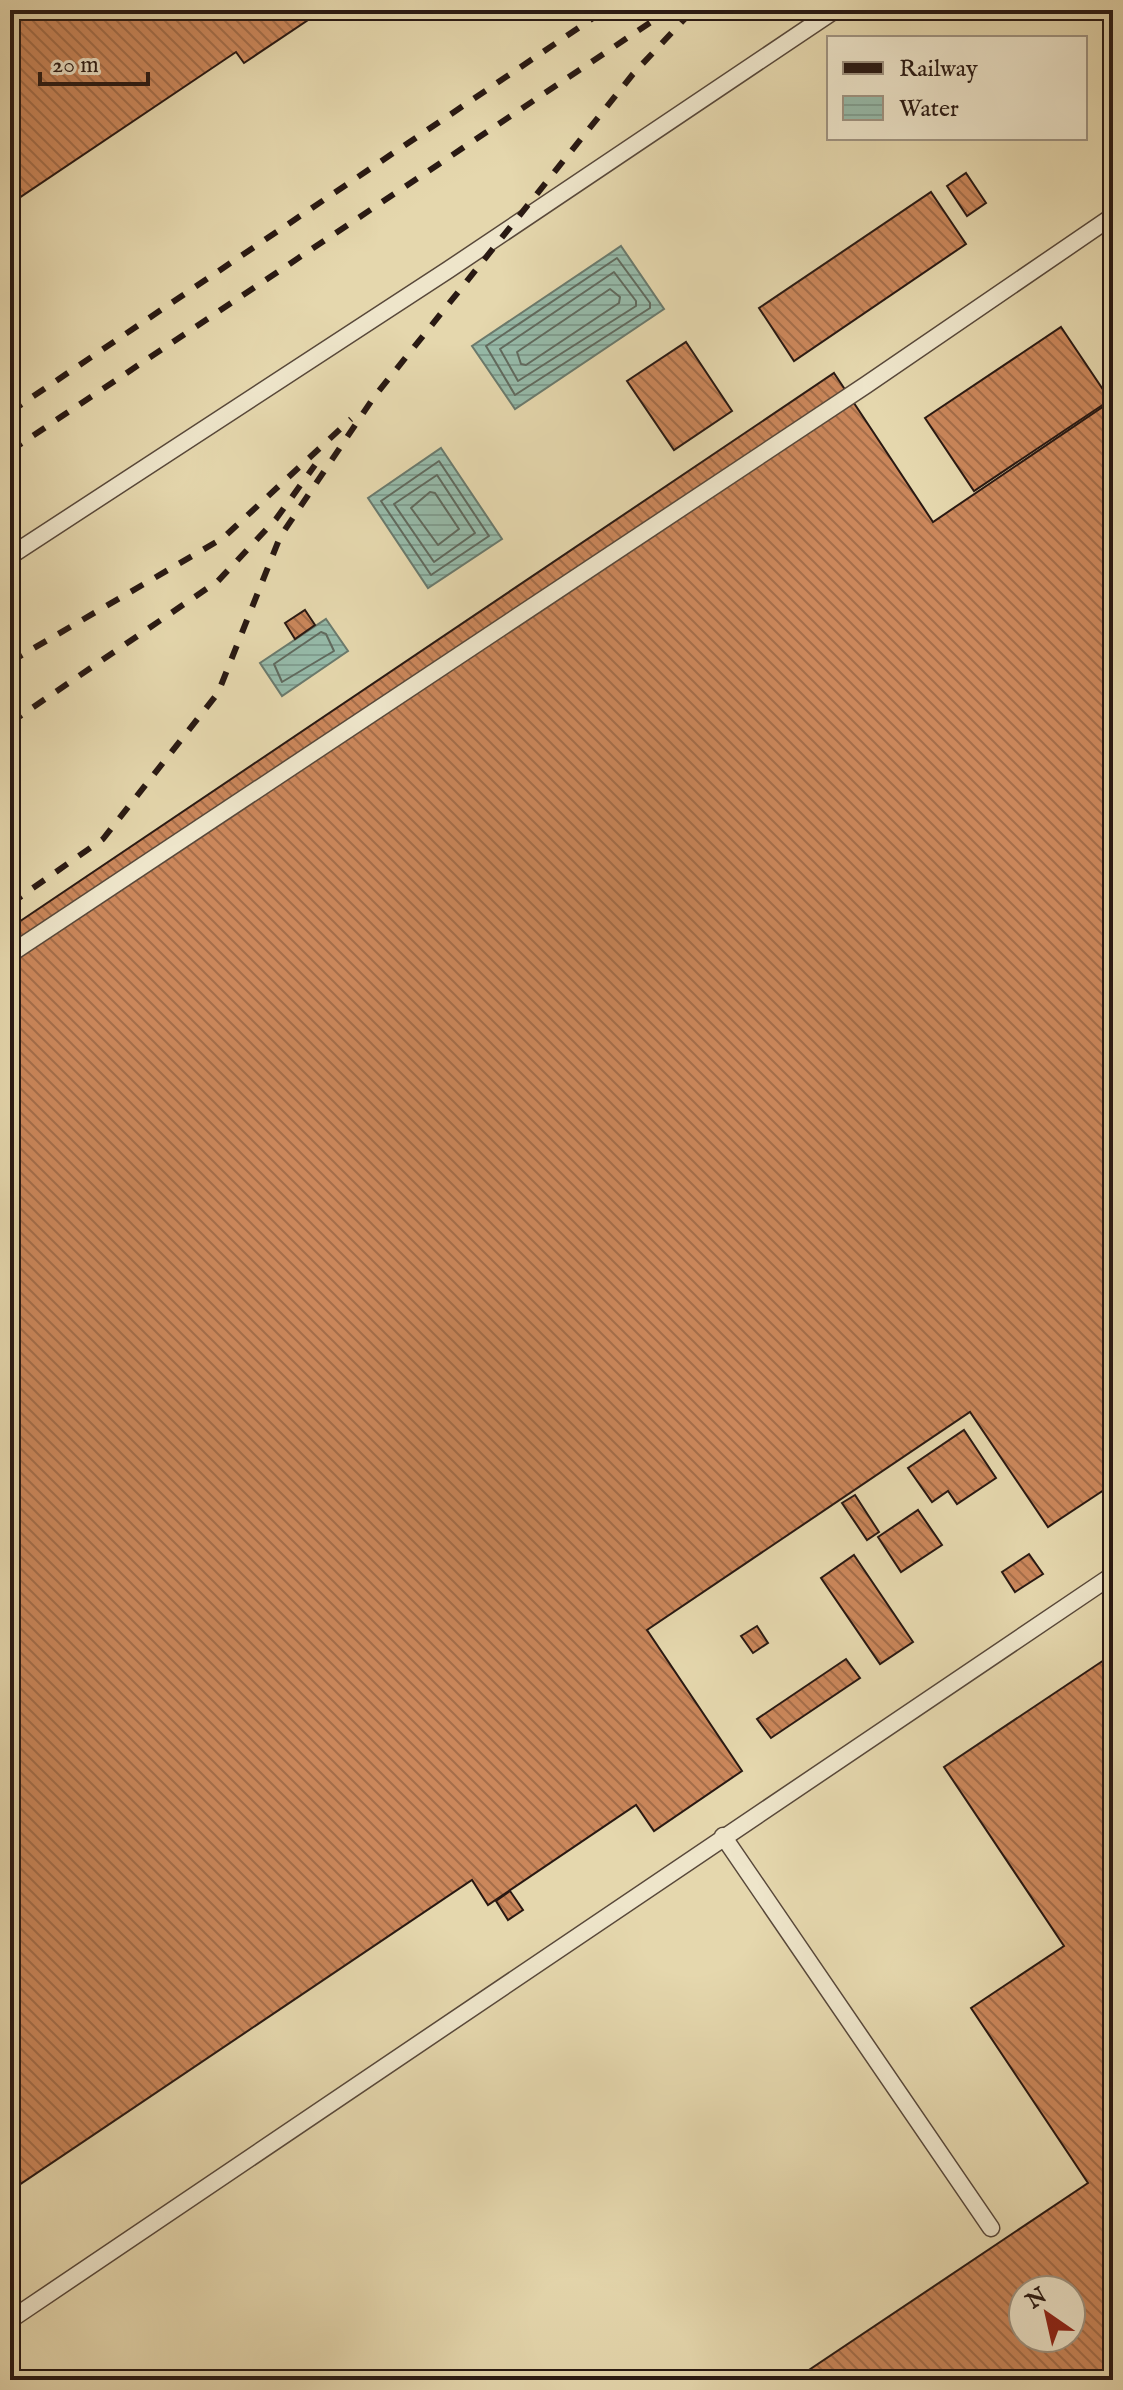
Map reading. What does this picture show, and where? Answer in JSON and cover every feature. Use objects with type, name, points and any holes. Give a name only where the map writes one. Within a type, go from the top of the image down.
[{"type":"lane","points":[[10,556],[448,270],[835,10]]},
{"type":"lane","points":[[10,954],[866,385],[1113,216]]},
{"type":"lane","points":[[10,2320],[1113,1575]]},
{"type":"lane","points":[[723,1836],[991,2228]]},
{"type":"water","points":[[621,246],[664,309],[515,409],[472,346]]},
{"type":"water","points":[[441,448],[502,539],[428,588],[368,498]]},
{"type":"water","points":[[326,619],[348,651],[282,696],[260,663]]},
{"type":"building","points":[[10,10],[323,10],[244,63],[236,52],[10,204]]},
{"type":"building","points":[[966,173],[986,203],[967,216],[947,186]]},
{"type":"building","points":[[931,192],[966,244],[794,361],[759,308]]},
{"type":"building","points":[[1061,327],[1110,400],[974,491],[925,418]]},
{"type":"building","points":[[686,342],[732,411],[674,450],[627,381]]},
{"type":"building","points":[[834,373],[933,522],[1113,400],[1113,1484],[1048,1527],[970,1412],[647,1630],[742,1771],[654,1831],[636,1805],[488,1905],[472,1880],[10,2191],[10,928]]},
{"type":"building","points":[[305,610],[315,625],[295,639],[285,623]]},
{"type":"building","points":[[964,1430],[996,1478],[957,1504],[948,1491],[932,1502],[908,1468]]},
{"type":"building","points":[[855,1495],[879,1532],[867,1540],[842,1503]]},
{"type":"building","points":[[918,1510],[942,1545],[901,1572],[878,1537]]},
{"type":"building","points":[[1029,1554],[1043,1574],[1015,1592],[1002,1572]]},
{"type":"building","points":[[854,1555],[913,1642],[880,1664],[821,1578]]},
{"type":"building","points":[[757,1626],[768,1643],[753,1653],[741,1636]]},
{"type":"building","points":[[1113,1654],[1113,2380],[794,2380],[1088,2183],[971,2008],[1064,1946],[944,1767]]},
{"type":"building","points":[[846,1659],[860,1678],[771,1738],[757,1719]]},
{"type":"building","points":[[510,1891],[523,1910],[508,1920],[496,1901]]},
{"type":"railway","points":[[10,412],[605,10]]},
{"type":"railway","points":[[10,451],[669,10]]},
{"type":"railway","points":[[10,904],[103,839],[218,693],[280,537],[374,397],[633,74],[693,10]]},
{"type":"railway","points":[[10,662],[223,538],[351,419]]},
{"type":"railway","points":[[10,723],[218,581],[276,519],[315,465]]}]
